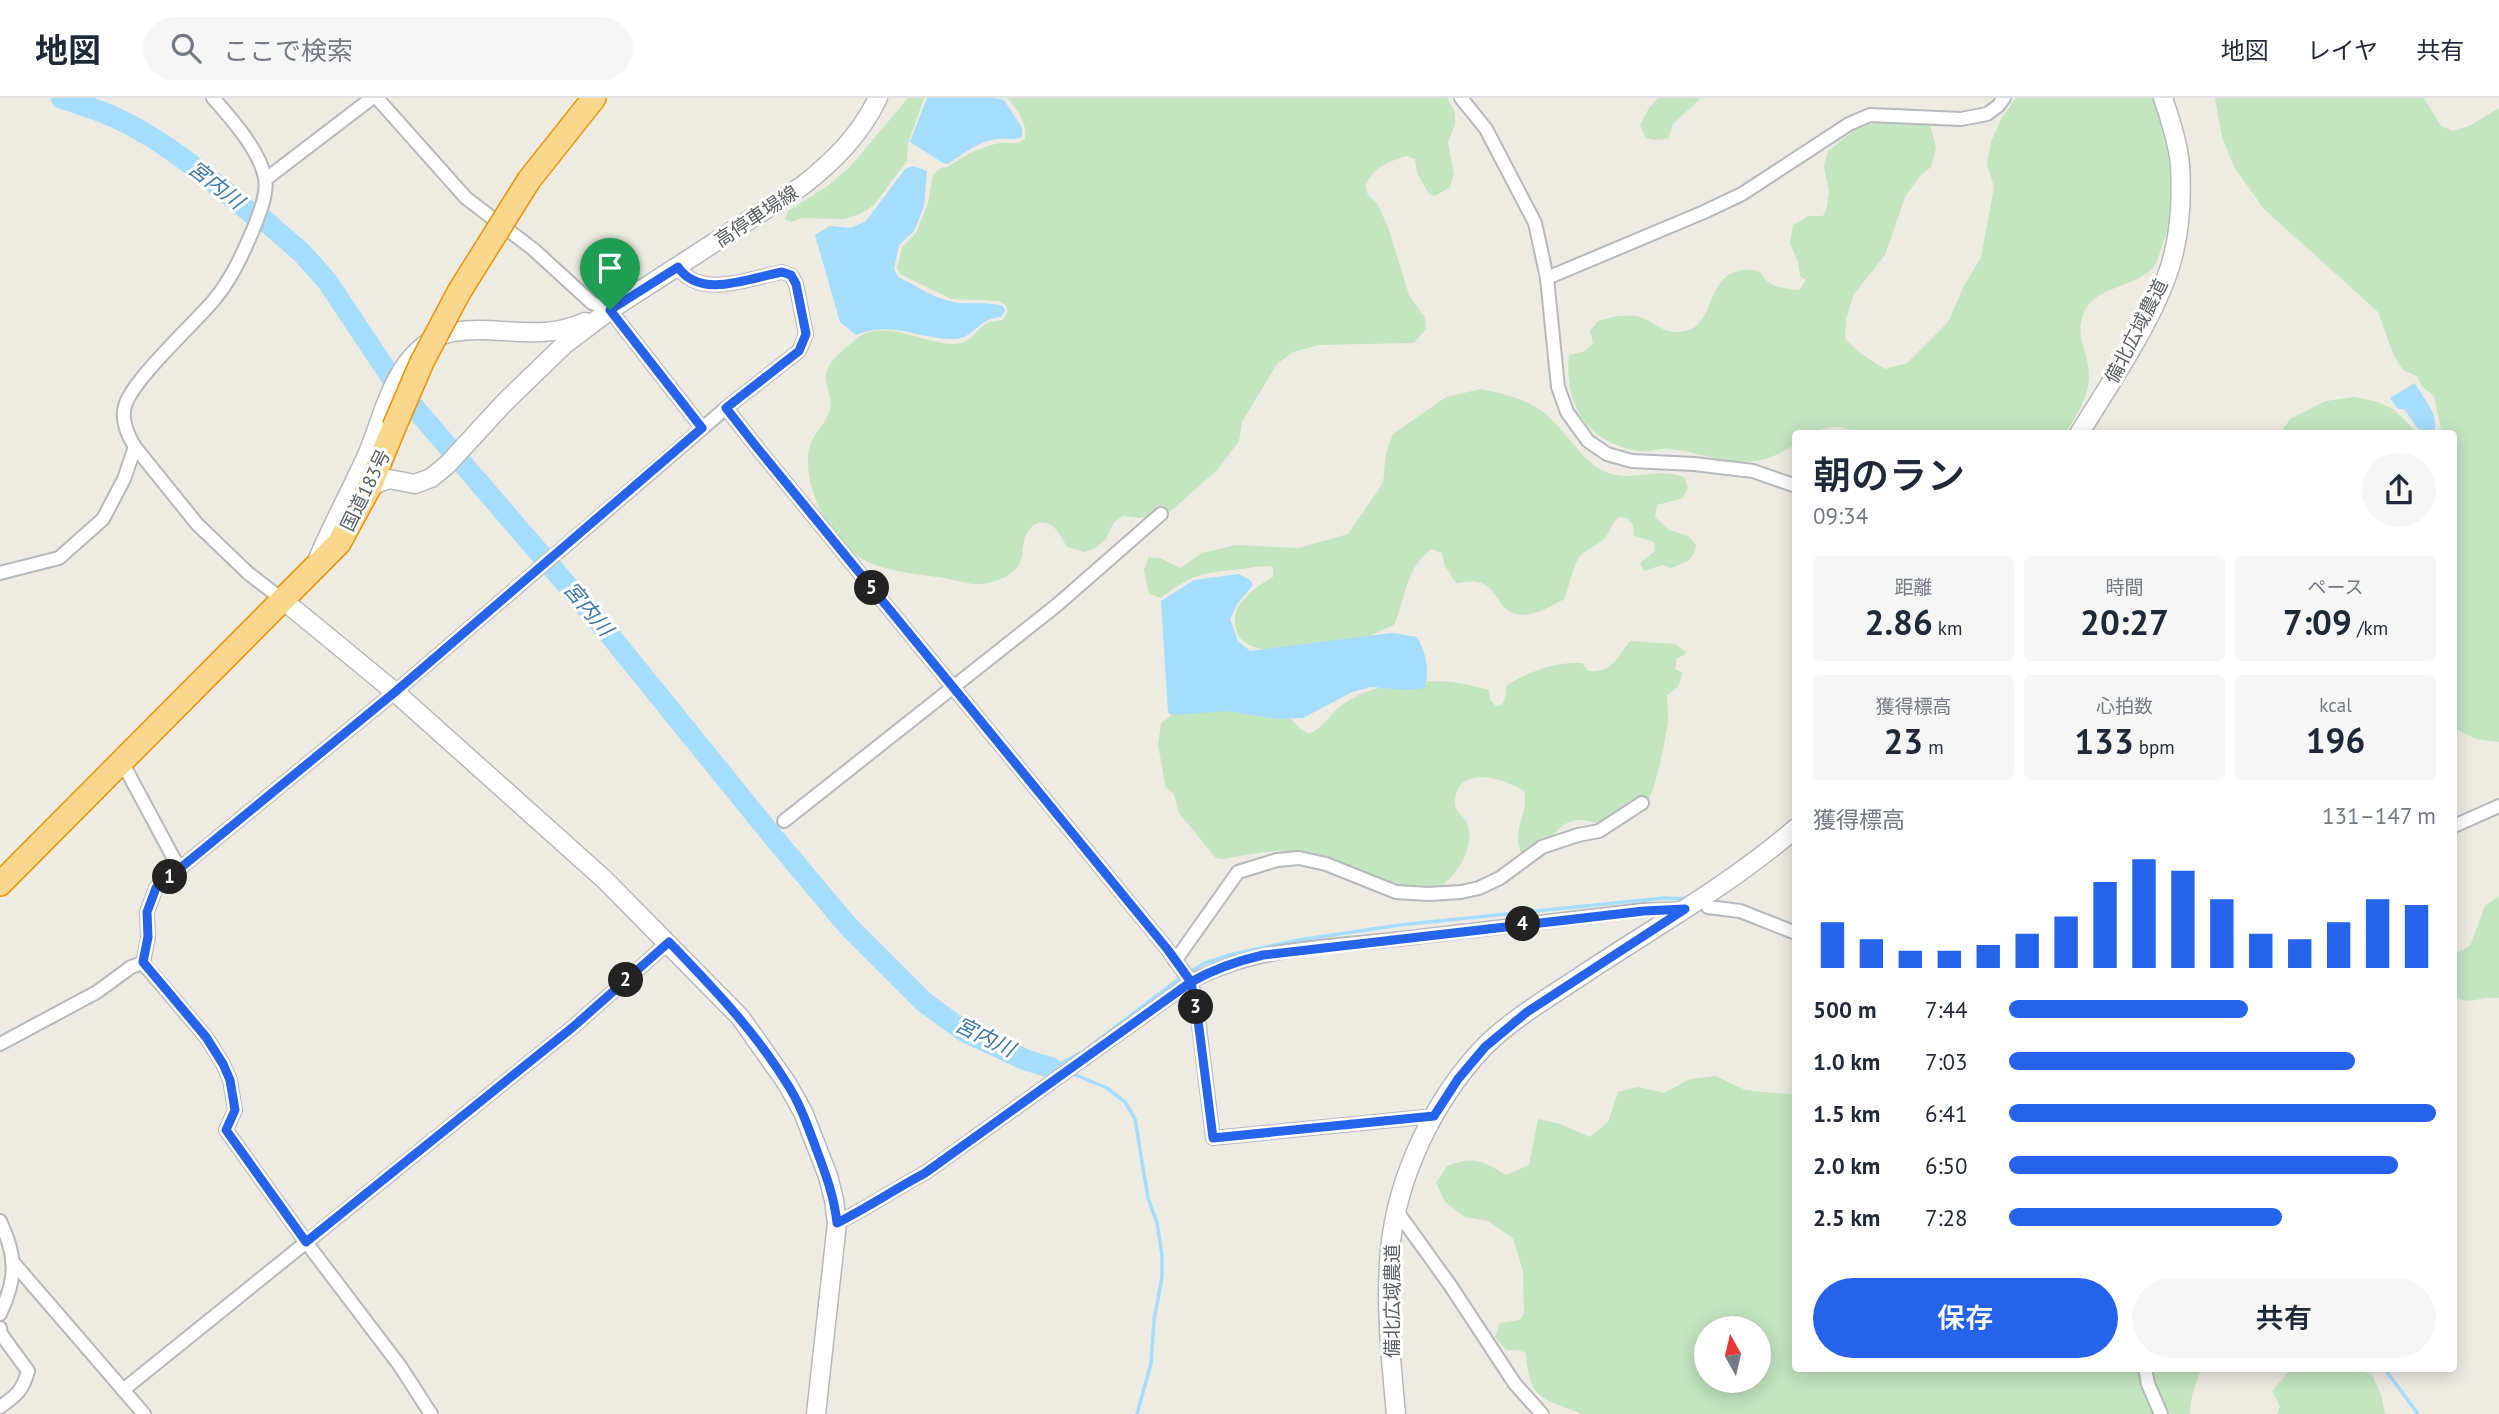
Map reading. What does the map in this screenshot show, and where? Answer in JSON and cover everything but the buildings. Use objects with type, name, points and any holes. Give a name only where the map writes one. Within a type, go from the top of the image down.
[{"type":"highway","name":"国道183号","points":[[0,884],[339,543],[370,486],[422,362],[459,292],[530,180],[594,98]]},
{"type":"street","points":[[213,98],[255,154],[266,179],[262,205],[235,269],[215,298],[136,386],[125,406],[124,417],[129,437],[197,524],[248,573],[395,692],[606,880],[740,1017],[786,1082],[803,1112],[828,1176],[837,1223],[816,1414]]},
{"type":"street","points":[[266,179],[374,98],[466,198],[533,249],[592,303],[610,310],[702,428]]},
{"type":"street","name":"高停車場線","points":[[370,486],[389,479],[415,484],[423,482],[447,465],[565,344],[610,310],[802,186],[828,165],[852,141],[878,98]]},
{"type":"street","points":[[1461,98],[1486,129],[1535,223],[1547,278],[1558,387],[1567,412],[1588,441],[1607,454],[1632,461],[1694,464],[1753,471],[1792,485]]},
{"type":"street","points":[[1547,278],[1742,194],[1849,124],[1870,115],[1961,119],[1987,114],[2004,98]]},
{"type":"street","name":"備北広域農道","points":[[2080,430],[2124,360],[2172,261],[2180,212],[2180,163],[2163,98]]},
{"type":"street","points":[[143,962],[148,937],[147,912],[156,888],[395,692],[702,428],[799,351],[806,334],[796,284],[791,275],[782,272],[712,286],[685,277],[678,267]]},
{"type":"street","name":"高停車場線","points":[[314,569],[330,529],[355,483],[402,370],[418,350],[449,333],[547,333],[576,326],[610,310]]},
{"type":"street","points":[[726,408],[1191,982],[1213,1138],[1434,1116]]},
{"type":"street","points":[[0,573],[59,558],[103,519],[124,479],[135,447]]},
{"type":"street","points":[[784,821],[1056,605],[1161,514]]},
{"type":"street","points":[[122,762],[180,870]]},
{"type":"street","points":[[1175,961],[1238,872],[1277,860],[1299,858],[1326,864],[1396,892],[1461,892],[1479,888],[1500,878],[1542,847],[1599,831],[1642,803]]},
{"type":"street","points":[[2457,825],[2499,806]]},
{"type":"street","name":"備北広域農道","points":[[1396,1414],[1388,1289],[1396,1210],[1416,1152],[1434,1116],[1458,1079],[1485,1047],[1527,1012],[1700,903],[1792,831]]},
{"type":"street","points":[[837,1223],[925,1173],[1191,982],[1234,962],[1287,951],[1700,903],[1740,911],[1792,931]]},
{"type":"street","points":[[123,1390],[573,1027],[669,942]]},
{"type":"street","points":[[0,1044],[97,992],[131,967],[143,962]]},
{"type":"street","points":[[143,962],[206,1037],[223,1064],[230,1080],[235,1110],[226,1130],[400,1366],[431,1414]]},
{"type":"street","points":[[1396,1210],[1450,1285],[1515,1384],[1542,1414]]},
{"type":"street","points":[[0,1221],[9,1241],[14,1275],[0,1314]]},
{"type":"street","points":[[12,1261],[144,1414]]},
{"type":"street","points":[[0,1328],[1,1334],[28,1371],[19,1394],[0,1407]]},
{"type":"street","points":[[2146,1372],[2161,1414]]},
{"type":"green space","points":[[908,98],[924,98],[908,143],[907,161],[874,205],[860,214],[844,219],[803,218],[791,222],[785,219],[788,211],[829,185],[850,167]]},
{"type":"green space","points":[[1007,98],[1447,98],[1455,112],[1455,124],[1448,142],[1454,174],[1450,187],[1435,196],[1429,194],[1417,173],[1415,159],[1406,156],[1382,166],[1365,186],[1368,195],[1377,203],[1388,227],[1409,295],[1425,318],[1426,329],[1414,343],[1318,345],[1293,352],[1277,364],[1242,422],[1239,441],[1218,469],[1171,511],[1140,518],[1123,516],[1114,522],[1106,539],[1096,548],[1085,552],[1067,547],[1051,525],[1036,524],[1027,533],[1018,566],[997,581],[977,584],[892,570],[862,559],[850,551],[829,526],[821,511],[814,495],[808,464],[810,444],[830,408],[826,381],[828,368],[855,340],[865,333],[877,330],[941,343],[960,343],[988,323],[1003,320],[1008,311],[999,301],[951,299],[900,274],[897,268],[902,247],[916,233],[928,203],[933,175],[941,168],[988,146],[1018,143],[1025,139],[1021,117]]},
{"type":"green space","points":[[1658,98],[1701,98],[1673,124],[1668,139],[1654,140],[1646,138],[1640,125]]},
{"type":"green space","points":[[2016,98],[2153,98],[2168,152],[2171,207],[2158,260],[2144,275],[2103,293],[2087,307],[2080,330],[2088,365],[2088,384],[2083,401],[2068,430],[1851,430],[1834,427],[1792,430],[1792,447],[1770,458],[1739,462],[1671,449],[1639,451],[1621,447],[1593,431],[1583,419],[1571,390],[1569,355],[1585,351],[1593,343],[1590,331],[1598,321],[1635,316],[1670,331],[1694,328],[1705,314],[1723,280],[1742,270],[1758,271],[1774,286],[1799,290],[1806,280],[1800,276],[1798,262],[1790,243],[1793,225],[1808,216],[1823,216],[1829,191],[1824,167],[1828,151],[1861,125],[1911,120],[1930,125],[1936,147],[1931,167],[1919,177],[1905,197],[1885,255],[1854,294],[1846,319],[1845,339],[1861,354],[1885,369],[1907,363],[1948,322],[1981,257],[1994,187],[1987,164],[1991,142],[2001,119]]},
{"type":"green space","points":[[2215,98],[2424,98],[2441,126],[2453,131],[2469,126],[2499,108],[2499,742],[2476,739],[2457,730],[2457,430],[2438,430],[2441,429],[2434,396],[2422,386],[2417,376],[2403,370],[2394,356],[2378,312],[2264,209],[2234,167],[2222,137]]},
{"type":"green space","points":[[1481,389],[1534,406],[1556,424],[1589,461],[1607,472],[1628,476],[1660,473],[1684,477],[1688,488],[1683,498],[1657,505],[1655,517],[1669,530],[1688,536],[1696,545],[1688,561],[1671,568],[1662,565],[1644,571],[1640,563],[1655,551],[1654,542],[1634,536],[1633,525],[1627,518],[1619,517],[1604,538],[1580,556],[1564,599],[1536,613],[1520,615],[1506,609],[1483,584],[1473,581],[1456,583],[1444,564],[1442,553],[1432,549],[1412,573],[1394,625],[1354,642],[1283,650],[1269,650],[1245,642],[1237,633],[1235,620],[1243,600],[1273,577],[1273,567],[1261,566],[1207,574],[1189,579],[1161,598],[1149,594],[1144,570],[1149,557],[1160,558],[1180,568],[1202,553],[1235,545],[1299,548],[1348,534],[1383,483],[1386,453],[1393,434],[1446,397]]},
{"type":"green space","points":[[2354,397],[2375,401],[2395,411],[2413,430],[2283,430],[2290,419],[2326,401]]},
{"type":"green space","points":[[1630,641],[1675,644],[1686,652],[1677,658],[1675,669],[1683,673],[1678,687],[1667,695],[1666,735],[1650,798],[1630,819],[1620,825],[1611,826],[1585,820],[1565,824],[1555,834],[1548,851],[1538,860],[1528,863],[1521,853],[1518,834],[1524,809],[1524,791],[1494,779],[1472,778],[1458,789],[1455,805],[1469,831],[1464,859],[1446,882],[1424,892],[1406,891],[1364,878],[1322,860],[1287,851],[1216,858],[1179,813],[1174,794],[1166,788],[1158,745],[1161,723],[1176,712],[1223,709],[1287,715],[1309,734],[1346,702],[1362,694],[1416,681],[1453,682],[1489,690],[1490,699],[1496,706],[1502,705],[1506,686],[1524,676],[1542,668],[1572,663],[1582,663],[1588,671],[1603,670],[1613,663]]},
{"type":"green space","points":[[2499,896],[2499,998],[2461,1000],[2457,998],[2457,953],[2470,946],[2485,906]]},
{"type":"green space","points":[[1716,1076],[1745,1090],[1792,1095],[1792,1372],[2200,1372],[2192,1395],[2190,1414],[1582,1414],[1548,1400],[1540,1395],[1531,1381],[1526,1353],[1506,1350],[1495,1337],[1500,1323],[1519,1320],[1524,1314],[1523,1271],[1513,1238],[1488,1221],[1465,1217],[1445,1202],[1436,1183],[1447,1166],[1465,1161],[1484,1163],[1506,1175],[1529,1165],[1538,1119],[1560,1124],[1590,1137],[1608,1122],[1618,1092],[1638,1087],[1664,1093],[1690,1079]]},
{"type":"green space","points":[[2288,1372],[2364,1372],[2372,1375],[2381,1395],[2385,1414],[2277,1414],[2280,1407],[2272,1391]]},
{"type":"water","points":[[927,98],[1004,100],[1022,128],[1022,137],[986,142],[948,164],[943,163],[910,142]]},
{"type":"water","points":[[913,166],[927,171],[924,206],[914,231],[899,245],[894,269],[898,277],[947,300],[1003,306],[1005,311],[1001,317],[986,321],[960,338],[940,338],[882,329],[856,335],[840,322],[815,235],[830,226],[851,228],[866,221],[905,169]]},
{"type":"water","points":[[2415,383],[2432,410],[2435,429],[2418,429],[2404,409],[2398,409],[2390,398]]},
{"type":"water","points":[[1239,574],[1253,585],[1238,603],[1230,619],[1238,641],[1250,651],[1392,633],[1417,637],[1426,662],[1425,688],[1406,690],[1371,687],[1352,692],[1303,718],[1276,719],[1227,711],[1171,715],[1168,712],[1161,601],[1194,580]]},
{"type":"waterway","name":"宮内川","points":[[61,98],[107,114],[167,147],[257,218],[263,219],[302,253],[327,281],[401,392],[604,628],[848,926],[924,1002],[965,1032],[1026,1060],[1052,1068]]},
{"type":"waterway","name":"宮内川","points":[[1052,1068],[1084,1051],[1180,978],[1205,963],[1233,954],[1299,940],[1400,925],[1664,898],[1689,899]]},
{"type":"waterway","name":"宮内川","points":[[1071,1073],[1107,1088],[1125,1102],[1135,1119],[1148,1198],[1157,1223],[1162,1277],[1154,1320],[1151,1363],[1137,1414]]},
{"type":"waterway","name":"宮内川","points":[[2387,1372],[2418,1414]]},
{"type":"route","points":[[610,310],[678,267],[685,277],[712,286],[782,272],[791,275],[796,284],[806,334],[799,351],[726,408],[1168,950],[1191,982],[1212,970],[1263,955],[1644,911],[1685,909],[1527,1012],[1485,1047],[1458,1079],[1434,1116],[1213,1138],[1196,1002],[1191,982],[925,1173],[837,1223],[828,1176],[803,1112],[786,1082],[740,1017],[669,942],[573,1027],[306,1242],[226,1130],[235,1110],[230,1080],[223,1064],[206,1037],[143,962],[148,937],[147,912],[156,888],[395,692],[702,428],[610,310]]}]
